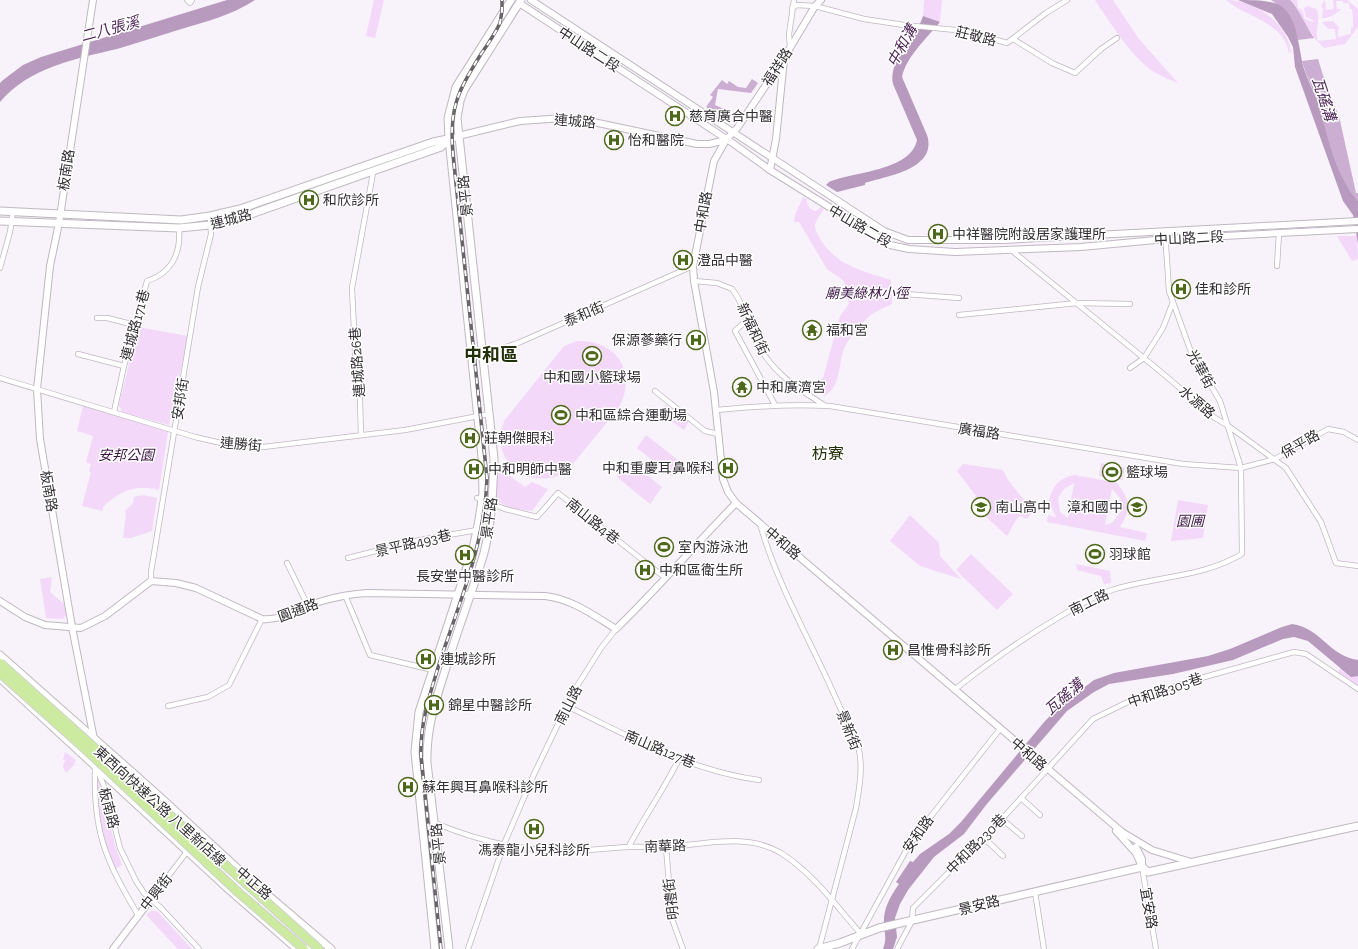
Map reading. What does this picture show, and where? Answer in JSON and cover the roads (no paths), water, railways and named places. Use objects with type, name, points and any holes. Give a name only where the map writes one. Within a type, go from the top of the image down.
[{"type":"highway","name":"東西向快速公路 八里新店線","points":[[0,663],[319,949]]},
{"type":"highway","name":"東西向快速公路 八里新店線","points":[[0,673],[84,748],[239,893],[304,949]]},
{"type":"main road","name":"景平路","points":[[435,949],[415,752],[418,718],[458,595],[477,530],[482,456],[448,139],[448,118],[456,87],[511,0]]},
{"type":"main road","name":"景平路","points":[[450,949],[436,823],[427,763],[430,721],[484,551],[492,504],[494,459],[457,118],[460,101],[464,90],[518,1]]},
{"type":"main road","name":"連城路","points":[[0,211],[181,220],[210,216],[245,207],[433,142],[458,136]]},
{"type":"main road","name":"連城路","points":[[0,221],[179,228],[210,225],[240,218],[373,173],[441,147],[448,139]]},
{"type":"main road","name":"中正路","points":[[0,655],[201,836],[331,949]]},
{"type":"main road","name":"中正路","points":[[0,667],[194,844],[312,949]]},
{"type":"main road","name":"中正路","points":[[0,678],[95,764],[187,851],[297,949]]},
{"type":"main road","name":"中和路","points":[[1142,867],[1148,872],[1358,826]]},
{"type":"main road","name":"景安路","points":[[818,949],[840,943],[879,928],[1142,867]]},
{"type":"street","name":"板南路","points":[[93,0],[59,223],[50,266],[37,389],[40,439],[72,627],[94,739],[95,764],[106,789],[120,848],[136,881],[144,893],[199,949]]},
{"type":"street","points":[[187,0],[190,2],[192,0]]},
{"type":"street","name":"中山路二段","points":[[531,0],[732,133],[884,231],[908,240],[1004,240],[1165,230],[1358,221]]},
{"type":"street","points":[[790,47],[789,34],[794,0]]},
{"type":"street","name":"福祥路","points":[[732,133],[784,58],[815,6],[821,0]]},
{"type":"street","points":[[1013,39],[1046,13],[1067,0]]},
{"type":"street","name":"中山路二段","points":[[518,1],[770,170],[890,245],[909,250],[955,252],[1081,247],[1166,239],[1358,229]]},
{"type":"street","name":"莊敬路","points":[[792,8],[797,5],[815,6],[864,19],[966,31],[1007,43],[1013,39],[1052,63],[1075,73],[1101,48],[1117,38]]},
{"type":"street","points":[[770,170],[771,158],[776,139],[784,58]]},
{"type":"street","name":"連城路","points":[[458,136],[520,121],[564,118],[591,121],[697,144],[709,144],[726,140]]},
{"type":"street","name":"中和路","points":[[732,133],[726,140],[714,161],[693,266],[694,281],[717,410],[723,479],[728,492],[736,503],[760,522],[1046,770],[1122,832],[1141,852],[1142,867]]},
{"type":"street","name":"連城路26巷","points":[[361,435],[360,400],[356,373],[352,288],[373,173]]},
{"type":"street","points":[[0,268],[13,212]]},
{"type":"street","name":"安邦街","points":[[151,581],[151,572],[198,287],[211,234],[210,216]]},
{"type":"street","name":"連城路171巷","points":[[114,412],[124,366],[147,281],[158,278],[174,262],[177,252],[179,228]]},
{"type":"street","name":"光華街","points":[[1165,230],[1169,291],[1191,352],[1220,401],[1241,468],[1242,554]]},
{"type":"street","points":[[1277,266],[1279,233]]},
{"type":"street","name":"水源路","points":[[1010,250],[1144,358],[1215,418],[1286,468],[1321,522],[1336,563],[1358,566]]},
{"type":"street","name":"泰和街","points":[[472,358],[482,356],[585,314],[693,266]]},
{"type":"street","name":"新福和街","points":[[694,281],[717,283],[732,288],[748,319],[764,356],[774,369],[790,383],[825,406]]},
{"type":"street","points":[[904,294],[959,298]]},
{"type":"street","points":[[1130,368],[1144,358],[1163,328],[1173,302]]},
{"type":"street","points":[[959,315],[1048,305],[1130,304]]},
{"type":"street","points":[[97,318],[107,318],[135,325]]},
{"type":"street","points":[[748,319],[736,331],[775,405]]},
{"type":"street","points":[[78,354],[124,366]]},
{"type":"street","name":"連勝街","points":[[0,378],[49,391],[174,431],[221,443],[263,447],[405,430],[489,414]]},
{"type":"street","points":[[655,391],[705,431],[718,434]]},
{"type":"street","name":"廣福路","points":[[717,410],[775,405],[825,406],[1182,464],[1241,468]]},
{"type":"street","name":"保平路","points":[[1241,468],[1275,459],[1328,428],[1344,432],[1358,440]]},
{"type":"street","name":"南山路4巷","points":[[479,499],[505,509],[537,517],[558,493],[664,577]]},
{"type":"street","name":"南山路","points":[[468,949],[504,844],[567,706],[586,670],[616,630],[636,610],[664,577],[736,503]]},
{"type":"street","name":"景新街","points":[[760,522],[767,548],[787,595],[860,750],[859,790],[856,808],[838,873],[832,902],[818,949]]},
{"type":"street","name":"景平路493巷","points":[[348,558],[420,540],[477,530]]},
{"type":"street","name":"南工路","points":[[954,690],[1005,651],[1092,597],[1138,583],[1201,572],[1227,563],[1242,554]]},
{"type":"street","points":[[287,563],[308,606]]},
{"type":"street","points":[[0,601],[25,617],[45,625],[81,628],[105,616],[151,581]]},
{"type":"street","name":"圓通路","points":[[151,581],[176,583],[196,588],[262,619],[271,620],[308,606],[345,595],[368,593],[470,595],[558,598],[587,611],[616,630]]},
{"type":"street","points":[[345,595],[370,655],[433,670]]},
{"type":"street","points":[[168,706],[208,697],[229,685],[262,619]]},
{"type":"street","name":"中和路305巷","points":[[1046,770],[1093,719],[1132,700],[1201,678],[1294,652],[1306,654],[1358,689]]},
{"type":"street","name":"南山路127巷","points":[[567,706],[679,759],[737,777],[759,780]]},
{"type":"street","name":"安和路","points":[[852,949],[908,847],[1000,729]]},
{"type":"street","points":[[629,846],[646,814],[664,789],[679,759]]},
{"type":"street","points":[[95,764],[95,803],[99,831],[105,853],[138,915]]},
{"type":"street","name":"中和路230巷","points":[[897,949],[912,921],[913,908],[1002,819],[1046,770]]},
{"type":"street","points":[[1021,798],[1040,815]]},
{"type":"street","points":[[1100,814],[1131,846],[1142,867]]},
{"type":"street","points":[[1002,819],[1022,836]]},
{"type":"street","name":"南華路","points":[[436,823],[504,844],[553,851],[608,849],[629,846],[666,847],[747,842],[761,845],[780,853],[799,868],[827,893],[832,902],[861,934]]},
{"type":"street","name":"中和路","points":[[1122,832],[1152,850],[1191,862]]},
{"type":"street","name":"中興街","points":[[113,949],[187,851],[201,836]]},
{"type":"street","points":[[983,837],[1003,856]]},
{"type":"street","name":"明禮街","points":[[666,847],[672,919],[683,949]]},
{"type":"street","name":"宜安路","points":[[1142,867],[1156,949]]},
{"type":"street","points":[[1035,892],[1044,949]]},
{"type":"railway","points":[[441,949],[421,756],[422,731],[427,706],[441,658],[464,592],[477,547],[482,524],[487,478],[453,155],[452,125],[456,102],[466,80],[500,23],[502,0]]},
{"type":"place","name":"慈育廣合中醫","points":[[675,116]]},
{"type":"place","name":"怡和醫院","points":[[614,140]]},
{"type":"place","name":"和欣診所","points":[[309,200]]},
{"type":"place","name":"中祥醫院附設居家護理所","points":[[938,234]]},
{"type":"place","name":"澄品中醫","points":[[683,260]]},
{"type":"place","name":"佳和診所","points":[[1181,289]]},
{"type":"place","name":"福和宮","points":[[812,330]]},
{"type":"place","name":"保源蔘藥行","points":[[696,340]]},
{"type":"place","name":"中和國小籃球場","points":[[592,356]]},
{"type":"place","name":"中和廣濟宮","points":[[742,387]]},
{"type":"place","name":"中和區綜合運動場","points":[[561,415]]},
{"type":"place","name":"莊朝傑眼科","points":[[470,438]]},
{"type":"place","name":"中和重慶耳鼻喉科","points":[[728,468]]},
{"type":"place","name":"中和明師中醫","points":[[474,469]]},
{"type":"place","name":"籃球場","points":[[1112,472]]},
{"type":"place","name":"南山高中","points":[[981,507]]},
{"type":"place","name":"漳和國中","points":[[1137,507]]},
{"type":"place","name":"室內游泳池","points":[[664,547]]},
{"type":"place","name":"羽球館","points":[[1095,554]]},
{"type":"place","name":"長安堂中醫診所","points":[[465,555]]},
{"type":"place","name":"中和區衛生所","points":[[645,570]]},
{"type":"place","name":"昌惟骨科診所","points":[[893,650]]},
{"type":"place","name":"連城診所","points":[[426,659]]},
{"type":"place","name":"錦星中醫診所","points":[[434,705]]},
{"type":"place","name":"蘇年興耳鼻喉科診所","points":[[408,787]]},
{"type":"place","name":"馮泰龍小兒科診所","points":[[534,829]]},
{"type":"district","name":"中和區","points":[[491,355]]},
{"type":"district","name":"枋寮","points":[[828,453]]},
{"type":"water label","name":"二八張溪","points":[[110,29]]},
{"type":"water label","name":"中和溝","points":[[902,46]]},
{"type":"water label","name":"瓦磘溝","points":[[1324,99]]},
{"type":"water label","name":"瓦磘溝","points":[[1064,697]]},
{"type":"park label","name":"廟美綠林小徑","points":[[867,293]]},
{"type":"park label","name":"安邦公園","points":[[126,455]]},
{"type":"park label","name":"園圃","points":[[1190,521]]}]
